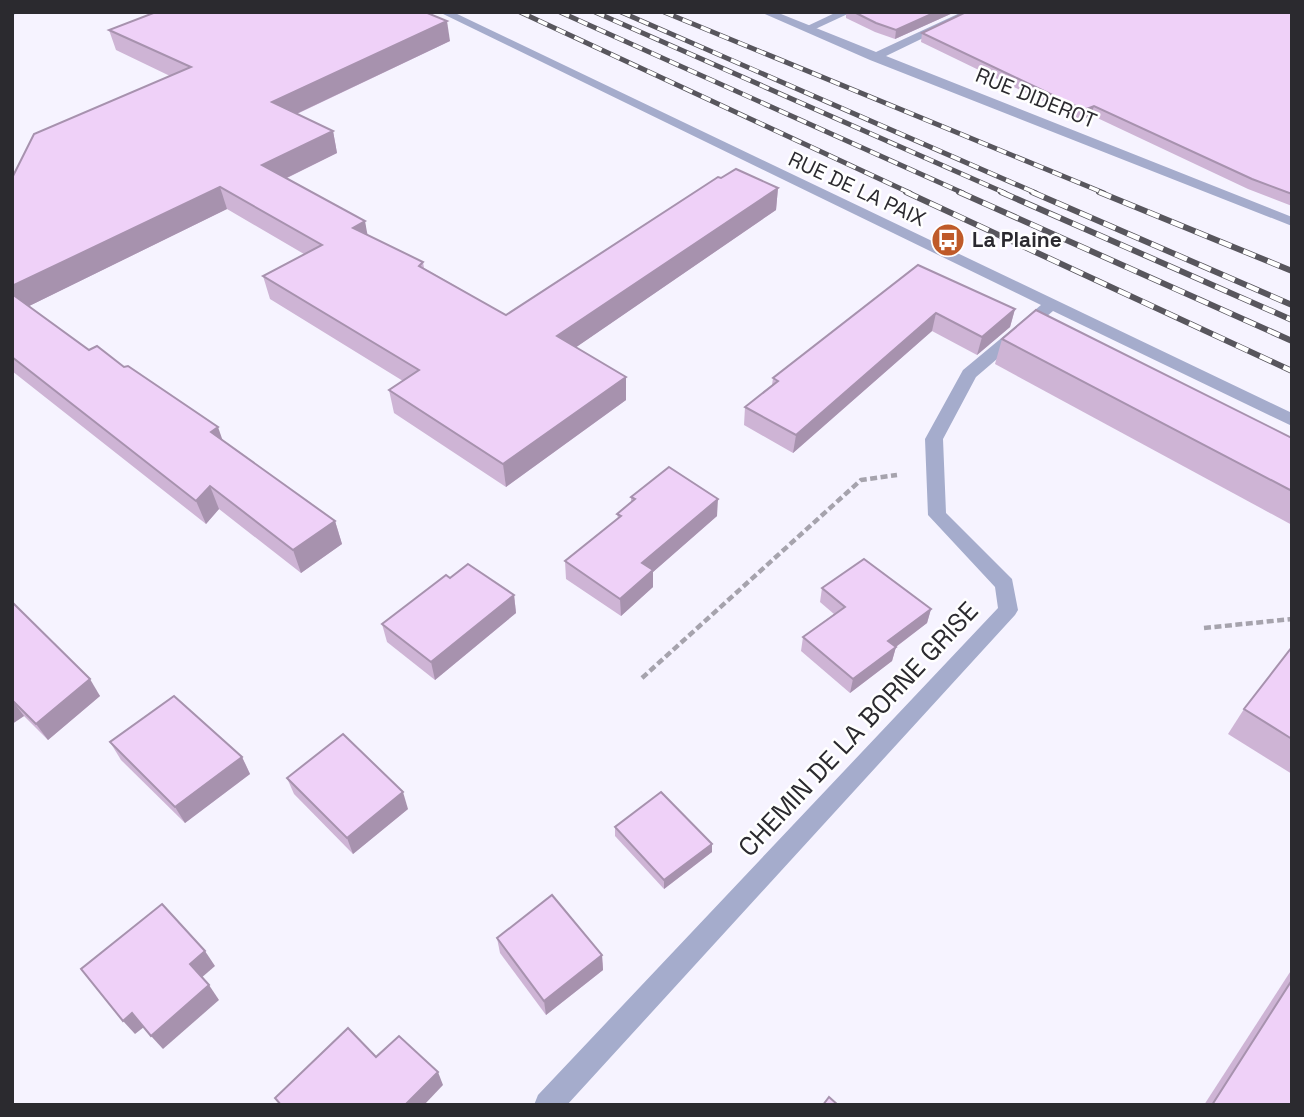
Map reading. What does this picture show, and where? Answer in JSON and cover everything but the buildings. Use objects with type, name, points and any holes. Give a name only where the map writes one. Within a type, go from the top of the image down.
[{"type":"street","name":"RUE DE LA PAIX","points":[[443,12],[1292,420]]},
{"type":"street","name":"RUE DIDEROT","points":[[765,12],[1292,222]]},
{"type":"street","points":[[807,30],[847,12]]},
{"type":"street","points":[[874,57],[972,12]]},
{"type":"street","name":"CHEMIN DE LA BORNE GRISE","points":[[548,1105],[1007,610],[1005,584],[937,514],[934,439],[969,374],[1052,304]]},
{"type":"path","points":[[642,678],[861,480],[936,470]]},
{"type":"path","points":[[1204,628],[1292,619]]},
{"type":"railway","points":[[520,12],[910,193]]},
{"type":"railway","points":[[560,12],[963,193]]},
{"type":"railway","points":[[595,12],[1005,193]]},
{"type":"railway","points":[[621,12],[1036,193]]},
{"type":"railway","points":[[664,12],[1104,193]]},
{"type":"railway","points":[[906,192],[1292,371]]},
{"type":"railway","points":[[959,192],[1292,341]]},
{"type":"railway","points":[[1001,192],[1292,320]]},
{"type":"railway","points":[[1032,192],[1292,305]]},
{"type":"railway","points":[[1099,192],[1292,271]]},
{"type":"place","name":"La Plaine","points":[[948,240]]}]
